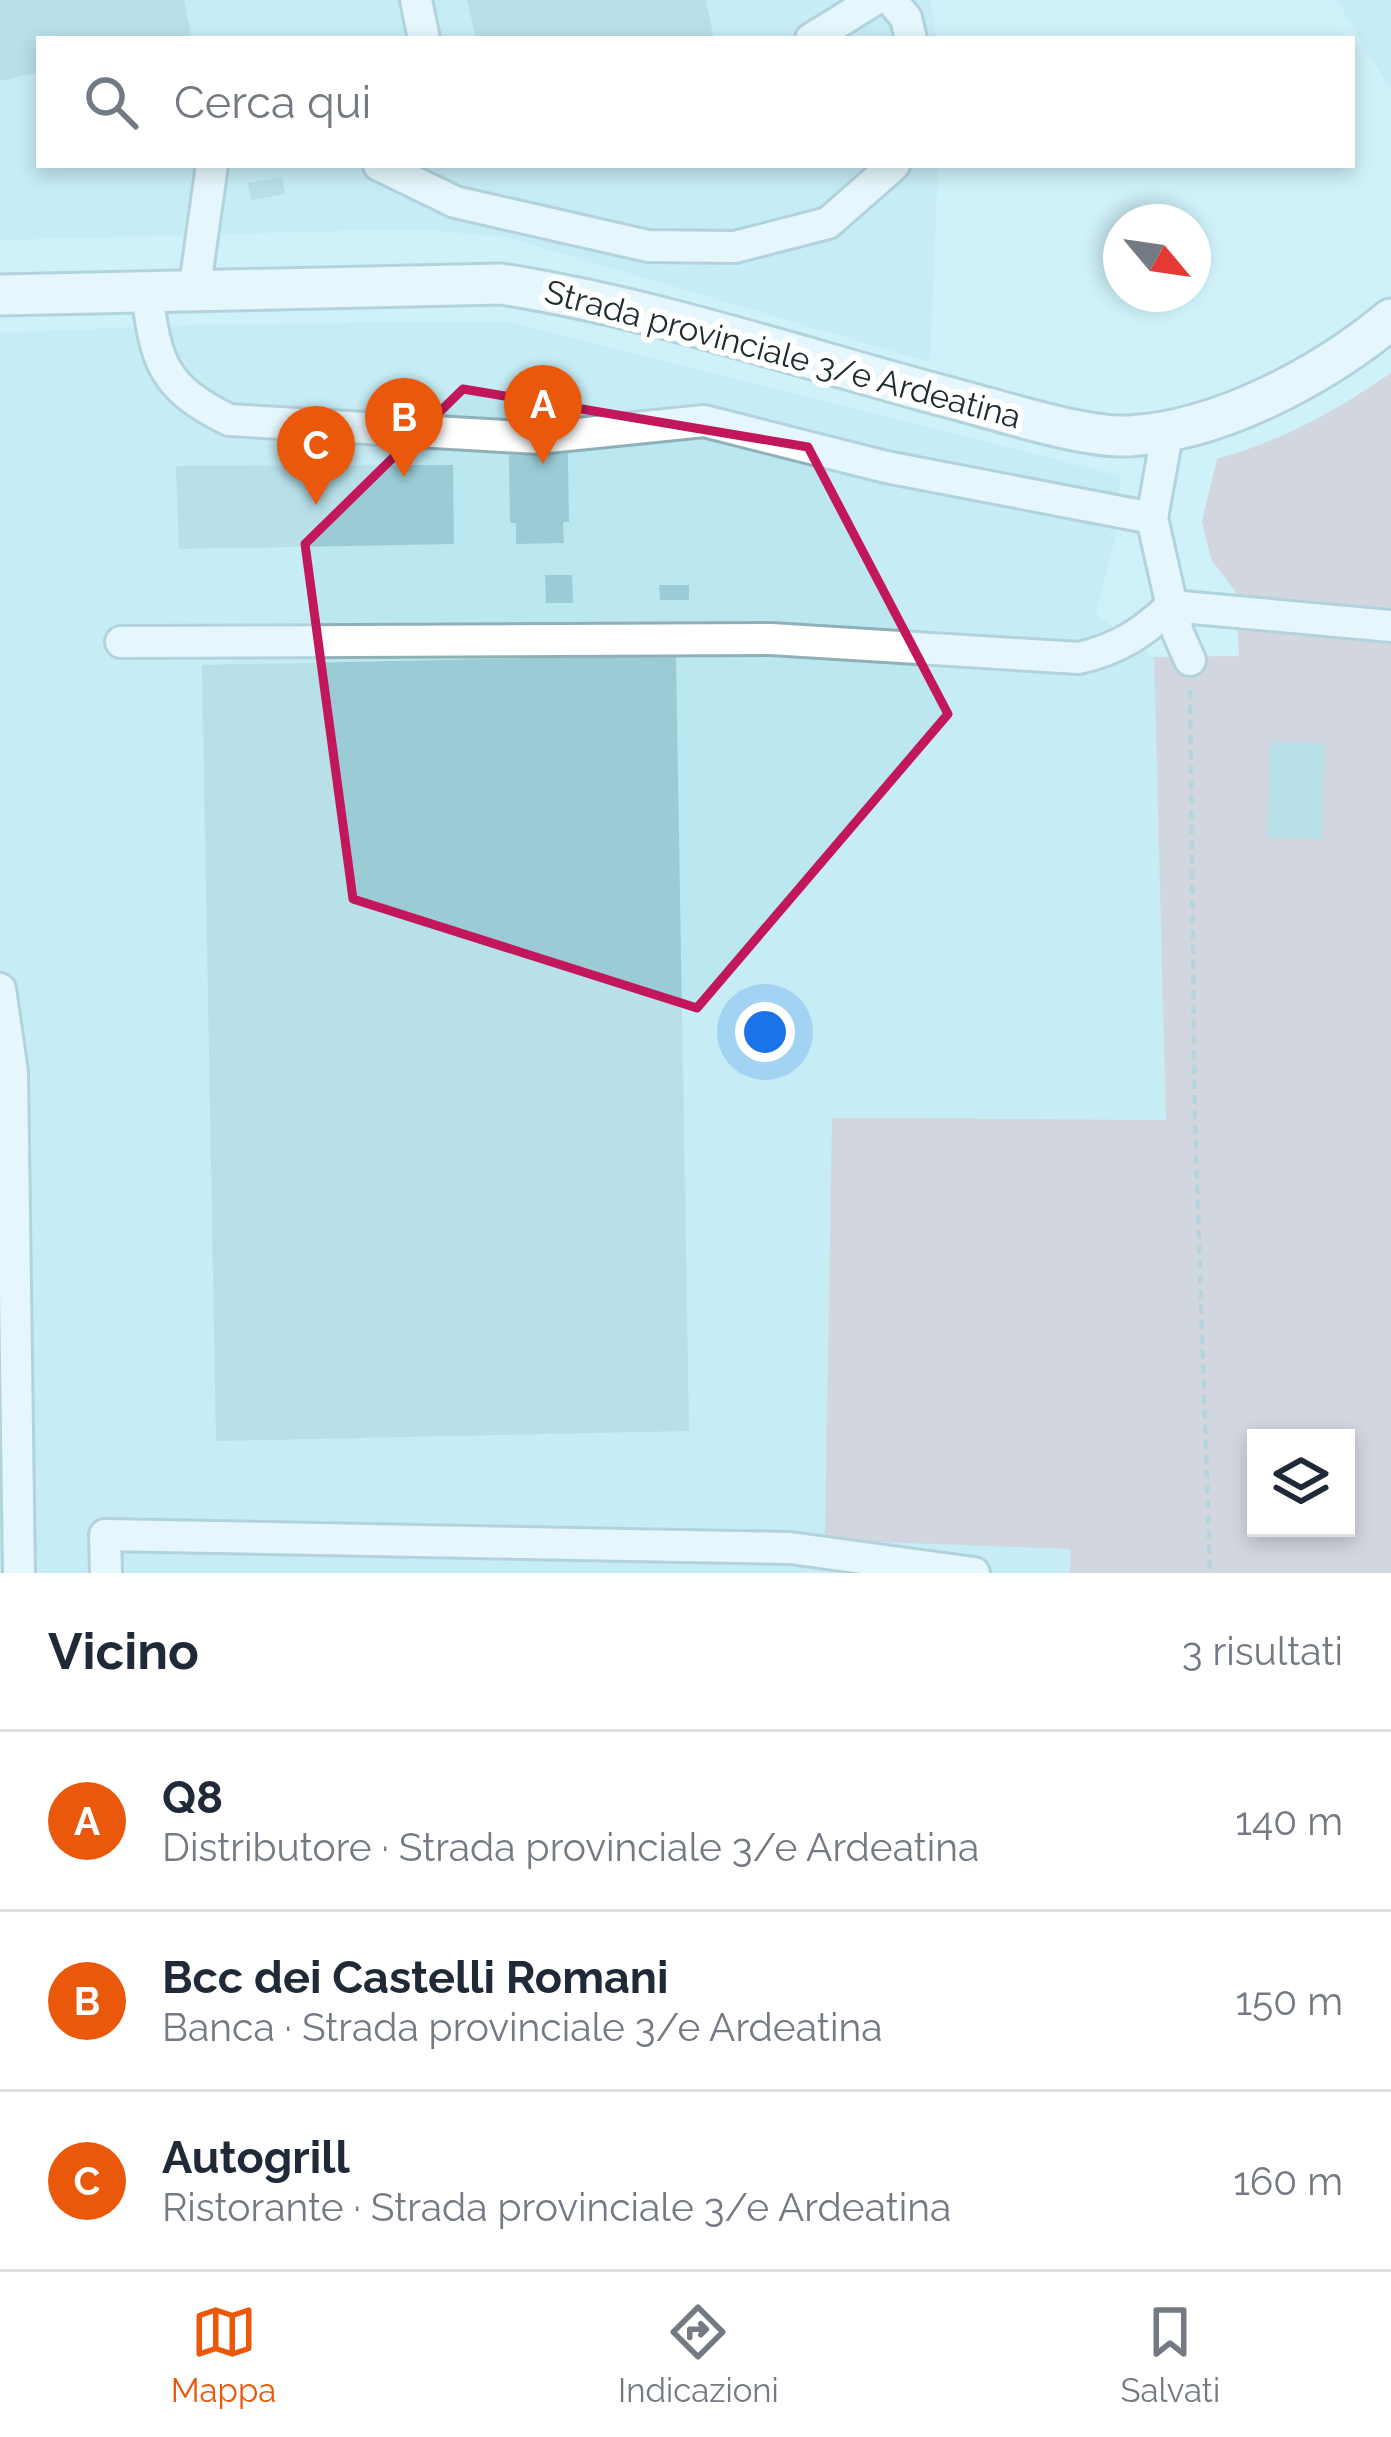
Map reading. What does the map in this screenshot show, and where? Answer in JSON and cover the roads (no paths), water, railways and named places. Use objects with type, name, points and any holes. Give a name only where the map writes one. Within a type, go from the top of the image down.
[{"type":"main road","name":"Strada provinciale 3/e Ardeatina","points":[[0,296],[501,284],[673,318],[1045,423],[1126,436],[1244,409],[1303,380],[1391,319]]},
{"type":"street","points":[[416,0],[423,36]]},
{"type":"street","points":[[816,36],[874,0]]},
{"type":"street","points":[[892,0],[906,18],[910,36]]},
{"type":"street","points":[[194,293],[212,168]]},
{"type":"street","points":[[385,168],[425,190],[498,212],[648,246],[735,248],[828,223],[891,168]]},
{"type":"street","points":[[146,292],[155,355],[182,389],[229,420],[538,438],[704,422],[886,467],[1153,518]]},
{"type":"street","points":[[1168,429],[1153,518],[1171,606],[1190,660]]},
{"type":"street","points":[[121,642],[771,639],[1079,658],[1114,650],[1171,606],[1391,626]]},
{"type":"street","points":[[0,989],[12,1072],[19,1573]]},
{"type":"street","points":[[106,1573],[105,1535],[790,1548],[974,1573]]},
{"type":"place","name":"Q8","points":[[543,464]]},
{"type":"place","name":"Bcc dei Castelli Romani","points":[[404,477]]},
{"type":"place","name":"Autogrill","points":[[316,505]]}]
